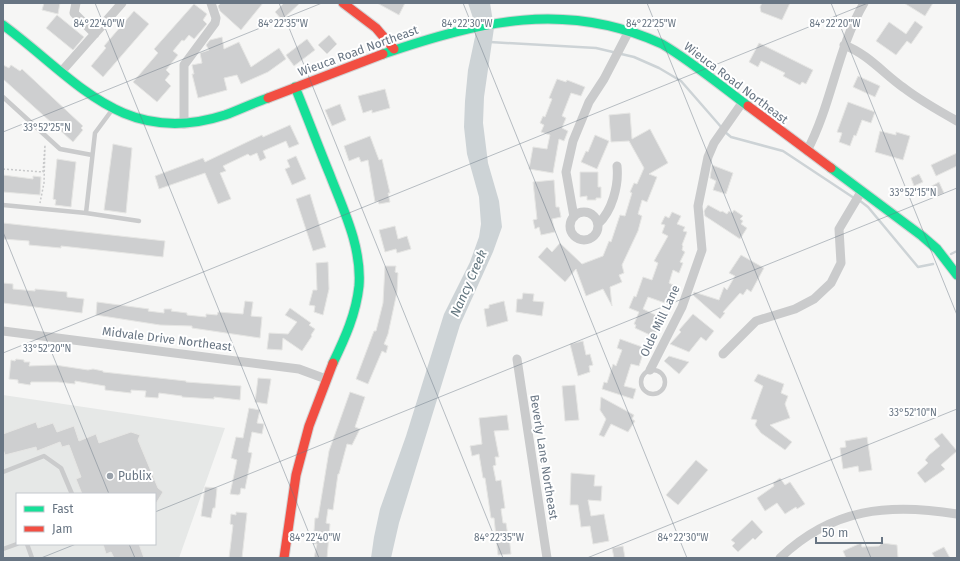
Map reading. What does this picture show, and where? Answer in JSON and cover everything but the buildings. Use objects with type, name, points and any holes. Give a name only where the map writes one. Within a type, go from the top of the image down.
[{"type":"street","points":[[76,3],[74,13],[95,34]]},
{"type":"street","points":[[61,72],[122,3]]},
{"type":"street","points":[[184,124],[184,65],[215,23],[216,18],[211,3]]},
{"type":"street","points":[[343,3],[376,28],[394,49]]},
{"type":"street","points":[[806,151],[821,122],[844,45],[864,3]]},
{"type":"street","name":"Wieuca Road Northeast","points":[[3,24],[89,96],[112,110],[150,122],[184,124],[224,115],[394,49],[500,19],[524,15],[555,13],[581,15],[606,20],[630,28],[654,39],[676,53],[860,193],[922,236],[937,250],[957,275]]},
{"type":"street","points":[[574,217],[566,172],[573,142],[589,102],[606,77],[630,28]]},
{"type":"street","points":[[844,45],[862,53],[904,88],[927,104],[957,121]]},
{"type":"street","points":[[284,558],[296,475],[309,426],[326,379],[348,332],[354,313],[358,285],[358,260],[350,226],[295,87]]},
{"type":"street","name":"Olde Mill Lane","points":[[650,370],[682,307],[702,250],[698,206],[708,157],[714,143],[736,114],[742,103]]},
{"type":"street","points":[[598,224],[594,216],[586,212],[582,212],[574,217],[570,225],[576,237],[580,239],[589,239],[593,236],[598,224],[606,216],[618,179],[617,166]]},
{"type":"street","points":[[723,354],[756,321],[794,309],[814,298],[831,283],[841,263],[839,229],[860,193]]},
{"type":"street","name":"Midvale Drive Northeast","points":[[3,331],[299,369],[326,379]]},
{"type":"street","name":"Beverly Lane Northeast","points":[[517,359],[547,558]]},
{"type":"street","points":[[780,558],[803,539],[818,530],[849,516],[867,512],[912,508],[957,514]]},
{"type":"lane","points":[[3,97],[60,149],[92,155]]},
{"type":"lane","points":[[86,213],[95,133],[112,110]]},
{"type":"lane","points":[[3,205],[139,220]]},
{"type":"lane","points":[[650,370],[660,372],[665,381],[664,386],[656,393],[652,394],[645,392],[641,386],[641,379],[644,373],[650,370]]},
{"type":"lane","points":[[3,472],[44,456],[61,468],[72,493]]},
{"type":"lane","points":[[3,549],[16,544]]},
{"type":"lane","points":[[27,545],[32,558]]},
{"type":"path","points":[[3,169],[43,172],[45,145],[44,183],[39,209]]},
{"type":"shaded area","points":[[3,395],[225,428],[179,558],[3,558]]},
{"type":"water","name":"Nancy Creek","points":[[468,3],[490,3],[494,28],[484,97],[483,123],[488,163],[499,201],[502,227],[493,252],[460,325],[399,523],[391,558],[371,558],[380,509],[406,436],[444,314],[470,262],[479,237],[481,224],[479,197],[467,154],[464,127],[468,70],[475,37],[475,24]]},
{"type":"waterway","points":[[490,42],[596,48],[634,57],[659,68],[681,81],[722,128]]},
{"type":"waterway","points":[[725,132],[731,137],[783,151],[854,198]]},
{"type":"waterway","points":[[859,200],[868,207],[918,267],[933,264]]},
{"type":"waterway","points":[[951,254],[957,251]]},
{"type":"traffic: fast","points":[[383,54],[454,32],[489,25],[523,20],[557,19],[592,22],[626,30],[662,44],[695,66],[748,106]]},
{"type":"traffic: fast","points":[[3,25],[78,86],[103,103],[129,115],[158,122],[189,123],[225,115],[268,98]]},
{"type":"traffic: fast","points":[[295,87],[346,215],[358,257],[358,296],[346,335],[333,363]]},
{"type":"traffic: fast","points":[[831,168],[922,236],[937,249],[957,275]]},
{"type":"traffic: jam","points":[[343,3],[376,28],[394,49]]},
{"type":"traffic: jam","points":[[268,98],[383,54]]},
{"type":"traffic: jam","points":[[748,106],[831,168]]},
{"type":"traffic: jam","points":[[284,558],[296,475],[309,426],[333,363]]},
{"type":"place","name":"Publix","points":[[110,476]]}]
